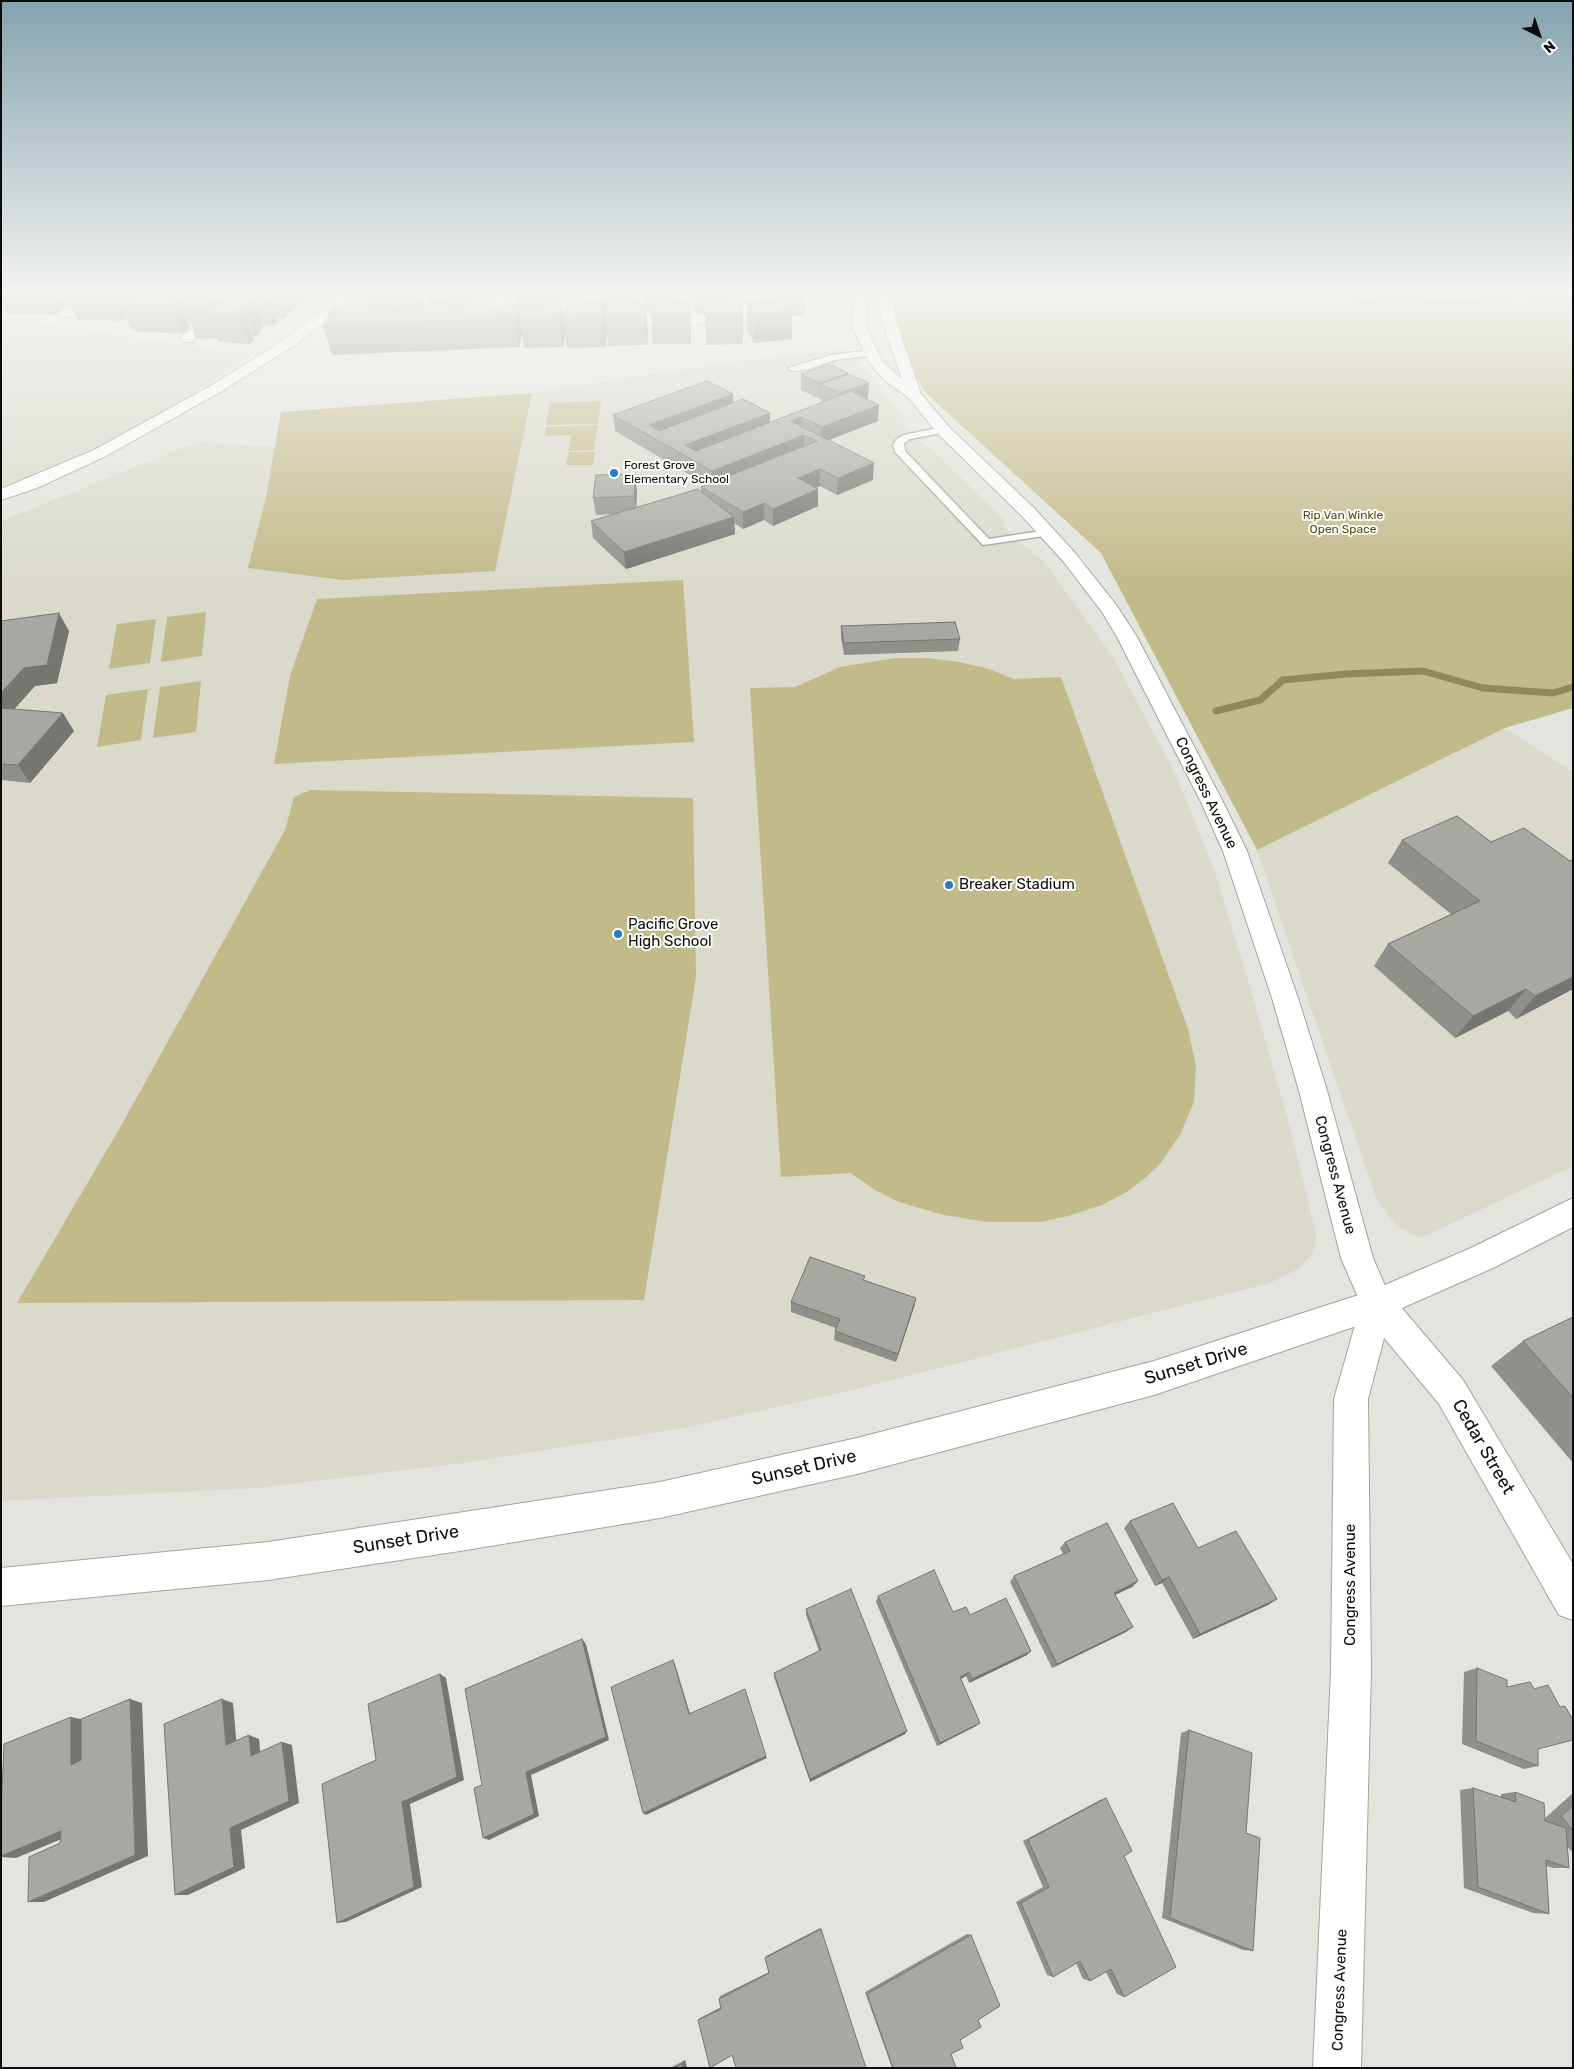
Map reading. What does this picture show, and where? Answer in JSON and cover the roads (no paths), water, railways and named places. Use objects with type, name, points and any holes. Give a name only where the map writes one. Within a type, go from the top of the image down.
[{"type":"street","points":[[1,495],[31,484],[100,453],[213,391]]},
{"type":"street","name":"Congress Avenue","points":[[908,391],[914,395],[943,430],[1028,512],[1069,557],[1110,610],[1127,637],[1213,804],[1235,851],[1312,1088],[1357,1258],[1377,1304],[1351,1399],[1351,1671],[1337,2068]]},
{"type":"street","name":"Congress Avenue","points":[[913,391],[914,395]]},
{"type":"street","name":"Sunset Drive","points":[[1,1587],[268,1561],[660,1500],[857,1456],[1154,1378],[1377,1304],[1482,1258],[1573,1212]]},
{"type":"street","name":"Cedar Street","points":[[1377,1304],[1451,1392],[1573,1601]]},
{"type":"lane","points":[[943,430],[906,437],[898,445],[900,452],[987,543],[1047,533]]},
{"type":"waterway","points":[[1216,711],[1260,700],[1283,680],[1346,674],[1423,671],[1483,688],[1553,693],[1573,687]]},
{"type":"place","name":"Forest Grove Elementary School","points":[[614,473]]},
{"type":"place","name":"Breaker Stadium","points":[[949,885]]},
{"type":"place","name":"Pacific Grove High School","points":[[618,934]]},
{"type":"park label","name":"Rip Van Winkle Open Space","points":[[1343,523]]}]
